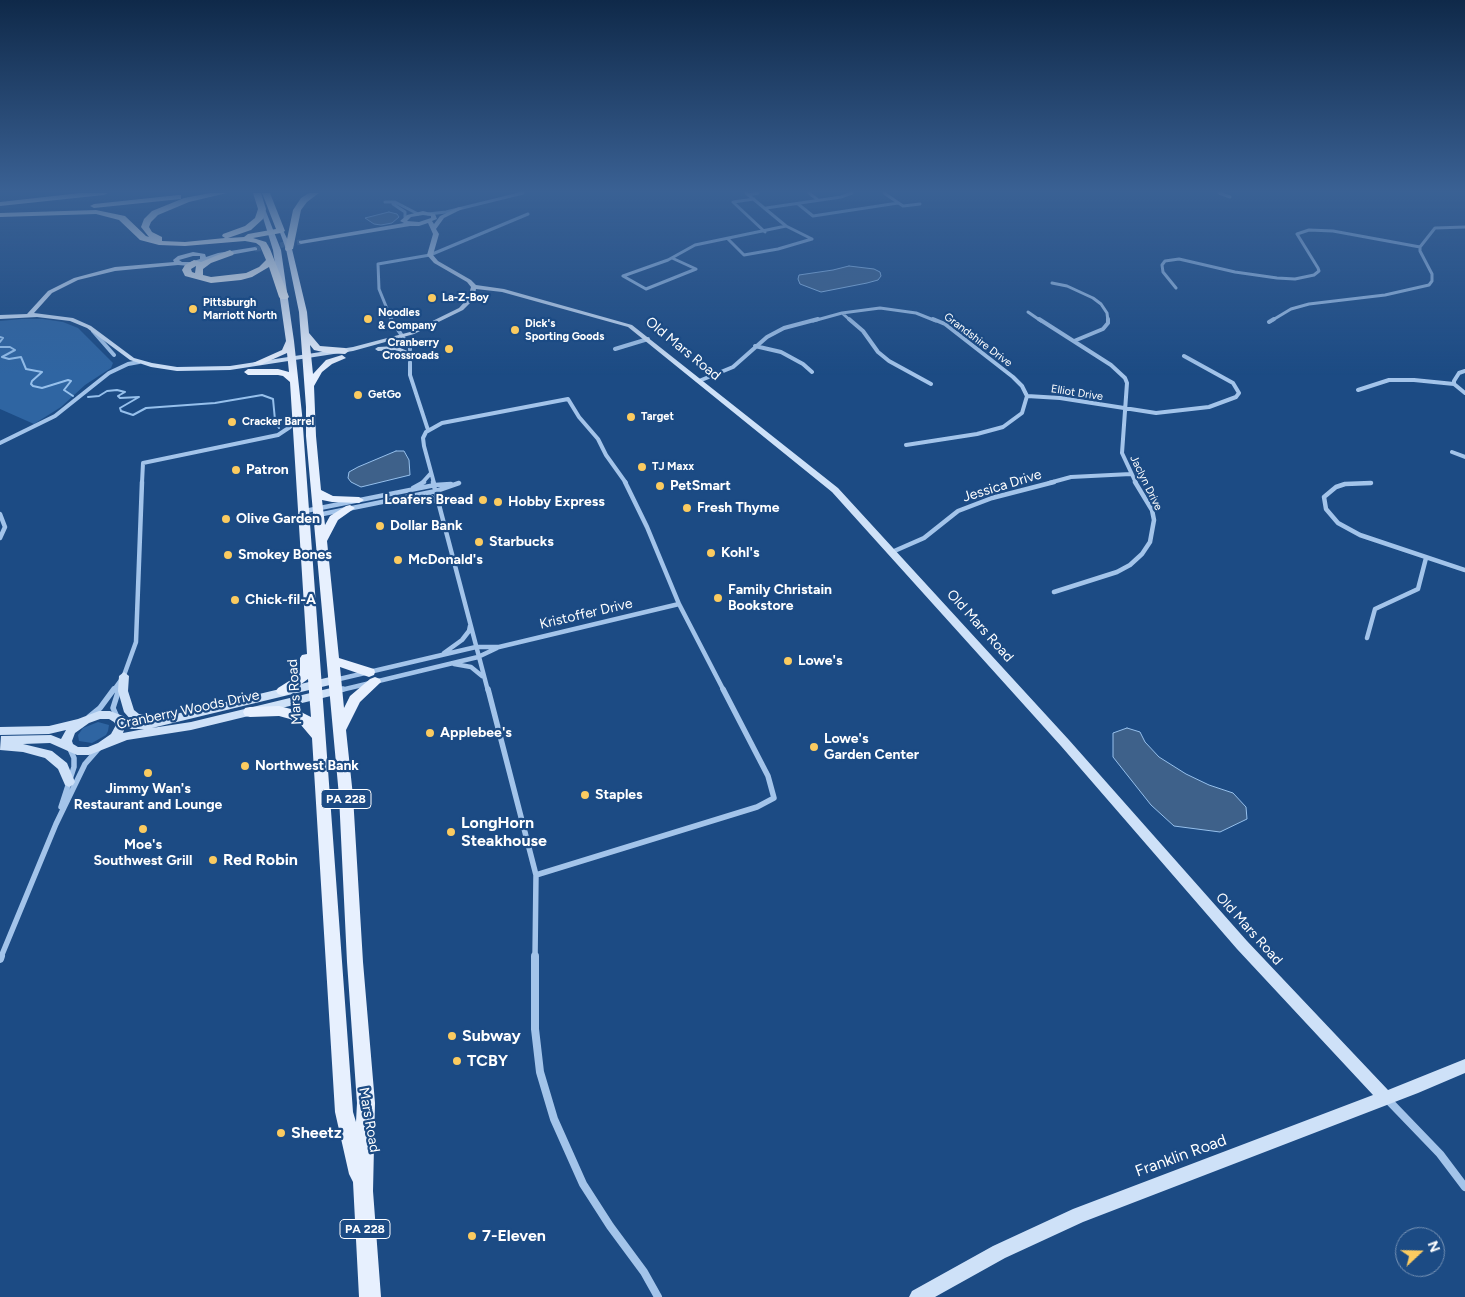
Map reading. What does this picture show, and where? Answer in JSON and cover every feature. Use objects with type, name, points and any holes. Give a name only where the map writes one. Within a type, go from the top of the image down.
[{"type":"highway","points":[[199,277],[198,272],[202,265],[214,258],[228,254]]},
{"type":"highway","points":[[267,254],[284,297]]},
{"type":"highway","points":[[201,259],[186,270],[188,274],[211,280],[238,278],[262,269],[270,261]]},
{"type":"main road","name":"Mars Road","points":[[279,254],[297,414],[314,691],[344,1112],[362,1191]]},
{"type":"main road","name":"Mars Road","points":[[290,254],[303,312],[310,384],[311,436],[346,796],[355,962],[366,1103],[362,1191],[370,1297]]},
{"type":"main road","points":[[305,334],[317,348],[343,354]]},
{"type":"main road","points":[[257,364],[280,355],[285,351],[290,340]]},
{"type":"main road","points":[[310,384],[319,370],[343,354]]},
{"type":"main road","points":[[248,372],[278,372],[286,374],[292,368]]},
{"type":"main road","points":[[317,492],[332,499],[359,500]]},
{"type":"main road","points":[[322,542],[334,519],[350,508]]},
{"type":"main road","points":[[283,692],[297,683],[306,669],[305,632],[309,594]]},
{"type":"main road","points":[[332,660],[372,677],[355,699],[339,731]]},
{"type":"main road","points":[[250,712],[279,711],[294,715],[306,722],[318,736]]},
{"type":"street","points":[[178,261],[193,254],[201,259]]},
{"type":"street","points":[[29,315],[36,305],[50,292],[76,278],[115,268],[201,259],[227,254]]},
{"type":"street","points":[[428,430],[410,375],[411,354],[403,337],[393,324],[380,292],[378,264],[434,254]]},
{"type":"street","points":[[672,258],[696,269],[646,289],[623,276],[668,260],[680,254]]},
{"type":"street","points":[[1176,288],[1163,272],[1162,265],[1165,261],[1179,259],[1234,272],[1277,278],[1295,278],[1314,275],[1318,271],[1308,254]]},
{"type":"street","points":[[1269,322],[1291,309],[1309,304],[1385,295],[1429,285],[1432,281],[1432,274],[1421,254]]},
{"type":"street","points":[[430,255],[436,262],[461,275],[474,287],[471,299]]},
{"type":"street","points":[[1052,283],[1067,286],[1093,298],[1107,313],[1108,323],[1103,329],[1074,341]]},
{"type":"street","name":"Old Mars Road","points":[[474,287],[502,290],[625,324],[639,331],[699,382],[835,490],[1242,945],[1386,1098]]},
{"type":"street","points":[[343,354],[403,337],[452,315],[461,310],[471,299],[485,292],[502,290]]},
{"type":"street","points":[[3,317],[36,305]]},
{"type":"street","name":"Grandshire Drive","points":[[699,382],[734,368],[755,346],[767,337],[794,325],[866,309],[892,309],[916,312],[937,320],[1009,373],[1022,386],[1027,396]]},
{"type":"street","name":"Jaclyn Drive","points":[[1028,312],[1111,365],[1125,378],[1127,383],[1122,452],[1131,474],[1152,510],[1154,531],[1150,542],[1142,554],[1130,566],[1054,592]]},
{"type":"street","points":[[842,313],[863,331],[883,357],[931,384]]},
{"type":"street","points":[[3,317],[29,315],[71,319],[83,323],[133,362],[192,370],[257,364],[292,368]]},
{"type":"street","points":[[93,330],[114,355],[155,372],[194,376],[292,368],[307,360],[378,349],[396,348],[411,354]]},
{"type":"street","points":[[378,349],[396,343],[403,337]]},
{"type":"street","points":[[615,349],[648,339]]},
{"type":"street","points":[[755,346],[781,352],[803,364],[812,372]]},
{"type":"street","name":"Elliot Drive","points":[[1027,396],[1060,398],[1124,410],[1166,413],[1209,407],[1236,397],[1239,393],[1233,383],[1184,356]]},
{"type":"street","points":[[0,443],[55,416],[104,376],[133,362]]},
{"type":"street","points":[[1454,384],[1455,377],[1465,371]]},
{"type":"street","points":[[1358,390],[1389,380],[1414,380],[1454,384],[1465,393]]},
{"type":"street","points":[[906,445],[977,434],[1003,427],[1022,414],[1027,396]]},
{"type":"street","points":[[536,876],[757,807],[774,798],[768,776],[679,604],[647,527],[623,477],[606,455],[598,439],[568,400],[446,422],[428,430],[423,438],[536,876],[535,1029],[543,1081],[554,1118],[583,1184],[610,1226],[644,1272],[658,1297]]},
{"type":"street","points":[[0,959],[56,824],[85,764],[118,733],[121,725],[113,710],[136,642],[143,463],[282,433],[290,427],[297,414]]},
{"type":"street","points":[[1452,452],[1465,457]]},
{"type":"street","points":[[408,490],[424,482],[431,472]]},
{"type":"street","name":"Jessica Drive","points":[[892,552],[924,538],[958,511],[992,498],[1072,477],[1101,474],[1131,474]]},
{"type":"street","points":[[1371,483],[1345,484],[1336,487],[1324,497],[1326,509],[1338,523],[1360,536],[1465,570]]},
{"type":"street","points":[[303,514],[408,490],[435,488]]},
{"type":"street","points":[[319,511],[350,508],[418,494],[435,488]]},
{"type":"street","points":[[418,494],[431,497],[440,504]]},
{"type":"street","points":[[0,514],[5,527],[0,538]]},
{"type":"street","points":[[1367,638],[1375,609],[1418,589],[1426,558]]},
{"type":"street","name":"Kristoffer Drive","points":[[334,686],[372,677],[451,664],[478,657],[499,647],[679,604]]},
{"type":"street","points":[[438,656],[462,640],[469,631],[470,626]]},
{"type":"street","name":"Kristoffer Drive","points":[[334,686],[476,647],[499,647]]},
{"type":"street","points":[[451,664],[472,668],[483,676]]},
{"type":"street","points":[[124,676],[123,691],[130,714],[145,720],[168,719]]},
{"type":"street","points":[[56,824],[74,761],[66,741],[68,734],[100,708],[124,676]]},
{"type":"street","name":"Cranberry Woods Drive","points":[[69,748],[83,752],[126,736],[191,726],[250,712],[334,686]]},
{"type":"street","name":"Cranberry Woods Drive","points":[[83,721],[104,714],[118,718],[130,725],[141,726],[283,692],[314,691]]},
{"type":"street","points":[[0,731],[49,730],[83,721]]},
{"type":"street","points":[[0,740],[51,739],[69,748]]},
{"type":"street","points":[[0,746],[23,748],[48,754],[63,766],[69,782]]},
{"type":"street","name":"Franklin Road","points":[[918,1297],[999,1252],[1079,1215],[1465,1066]]},
{"type":"street","points":[[1386,1098],[1440,1154],[1465,1187]]},
{"type":"shaded area","points":[[849,266],[874,269],[880,272],[881,276],[878,280],[867,283],[821,292],[800,284],[798,279],[799,275]]},
{"type":"shaded area","points":[[43,319],[63,322],[78,328],[113,363],[111,368],[85,385],[61,407],[34,424],[0,409],[0,321]]},
{"type":"shaded area","points":[[396,451],[404,451],[409,460],[410,475],[361,487],[351,482],[348,478],[349,472]]},
{"type":"shaded area","points":[[98,722],[109,725],[106,735],[92,743],[79,741],[78,735],[83,728]]},
{"type":"shaded area","points":[[1127,728],[1140,732],[1145,742],[1159,757],[1186,774],[1209,785],[1233,793],[1246,807],[1247,819],[1220,832],[1174,826],[1151,805],[1113,757],[1113,733]]},
{"type":"waterway","points":[[0,337],[3,338],[0,342]]},
{"type":"waterway","points":[[0,347],[10,347],[15,350],[2,357],[9,359],[21,357],[26,369],[42,372],[32,381],[31,384],[33,386],[42,388],[68,380],[71,381],[64,390],[73,396]]},
{"type":"waterway","points":[[88,397],[99,396],[107,391],[117,390],[125,392],[118,396],[120,398],[139,397],[120,408],[121,411],[133,415],[146,408],[215,403],[262,395],[273,399],[275,420],[279,428]]},
{"type":"place","name":"La-Z-Boy","points":[[432,298]]},
{"type":"place","name":"Pittsburgh Marriott North","points":[[193,309]]},
{"type":"place","name":"Noodles & Company","points":[[368,319]]},
{"type":"place","name":"Dick's Sporting Goods","points":[[515,330]]},
{"type":"place","name":"Cranberry Crossroads","points":[[449,349]]},
{"type":"place","name":"GetGo","points":[[358,395]]},
{"type":"place","name":"Target","points":[[631,417]]},
{"type":"place","name":"Cracker Barrel","points":[[232,422]]},
{"type":"place","name":"TJ Maxx","points":[[642,467]]},
{"type":"place","name":"Patron","points":[[236,470]]},
{"type":"place","name":"PetSmart","points":[[660,486]]},
{"type":"place","name":"Loafers Bread","points":[[483,500]]},
{"type":"place","name":"Hobby Express","points":[[498,502]]},
{"type":"place","name":"Fresh Thyme","points":[[687,508]]},
{"type":"place","name":"Olive Garden","points":[[226,519]]},
{"type":"place","name":"Dollar Bank","points":[[380,526]]},
{"type":"place","name":"Starbucks","points":[[479,542]]},
{"type":"place","name":"Kohl's","points":[[711,553]]},
{"type":"place","name":"Smokey Bones","points":[[228,555]]},
{"type":"place","name":"McDonald's","points":[[398,560]]},
{"type":"place","name":"Family Christain Bookstore","points":[[718,598]]},
{"type":"place","name":"Chick-fil-A","points":[[235,600]]},
{"type":"place","name":"Lowe's","points":[[788,661]]},
{"type":"place","name":"Applebee's","points":[[430,733]]},
{"type":"place","name":"Lowe's Garden Center","points":[[814,747]]},
{"type":"place","name":"Northwest Bank","points":[[245,766]]},
{"type":"place","name":"Jimmy Wan's Restaurant and Lounge","points":[[148,773]]},
{"type":"place","name":"Staples","points":[[585,795]]},
{"type":"place","name":"Moe's Southwest Grill","points":[[143,829]]},
{"type":"place","name":"LongHorn Steakhouse","points":[[451,832]]},
{"type":"place","name":"Red Robin","points":[[213,860]]},
{"type":"place","name":"Subway","points":[[452,1036]]},
{"type":"place","name":"TCBY","points":[[457,1061]]},
{"type":"place","name":"Sheetz","points":[[281,1133]]},
{"type":"place","name":"7-Eleven","points":[[472,1236]]}]
